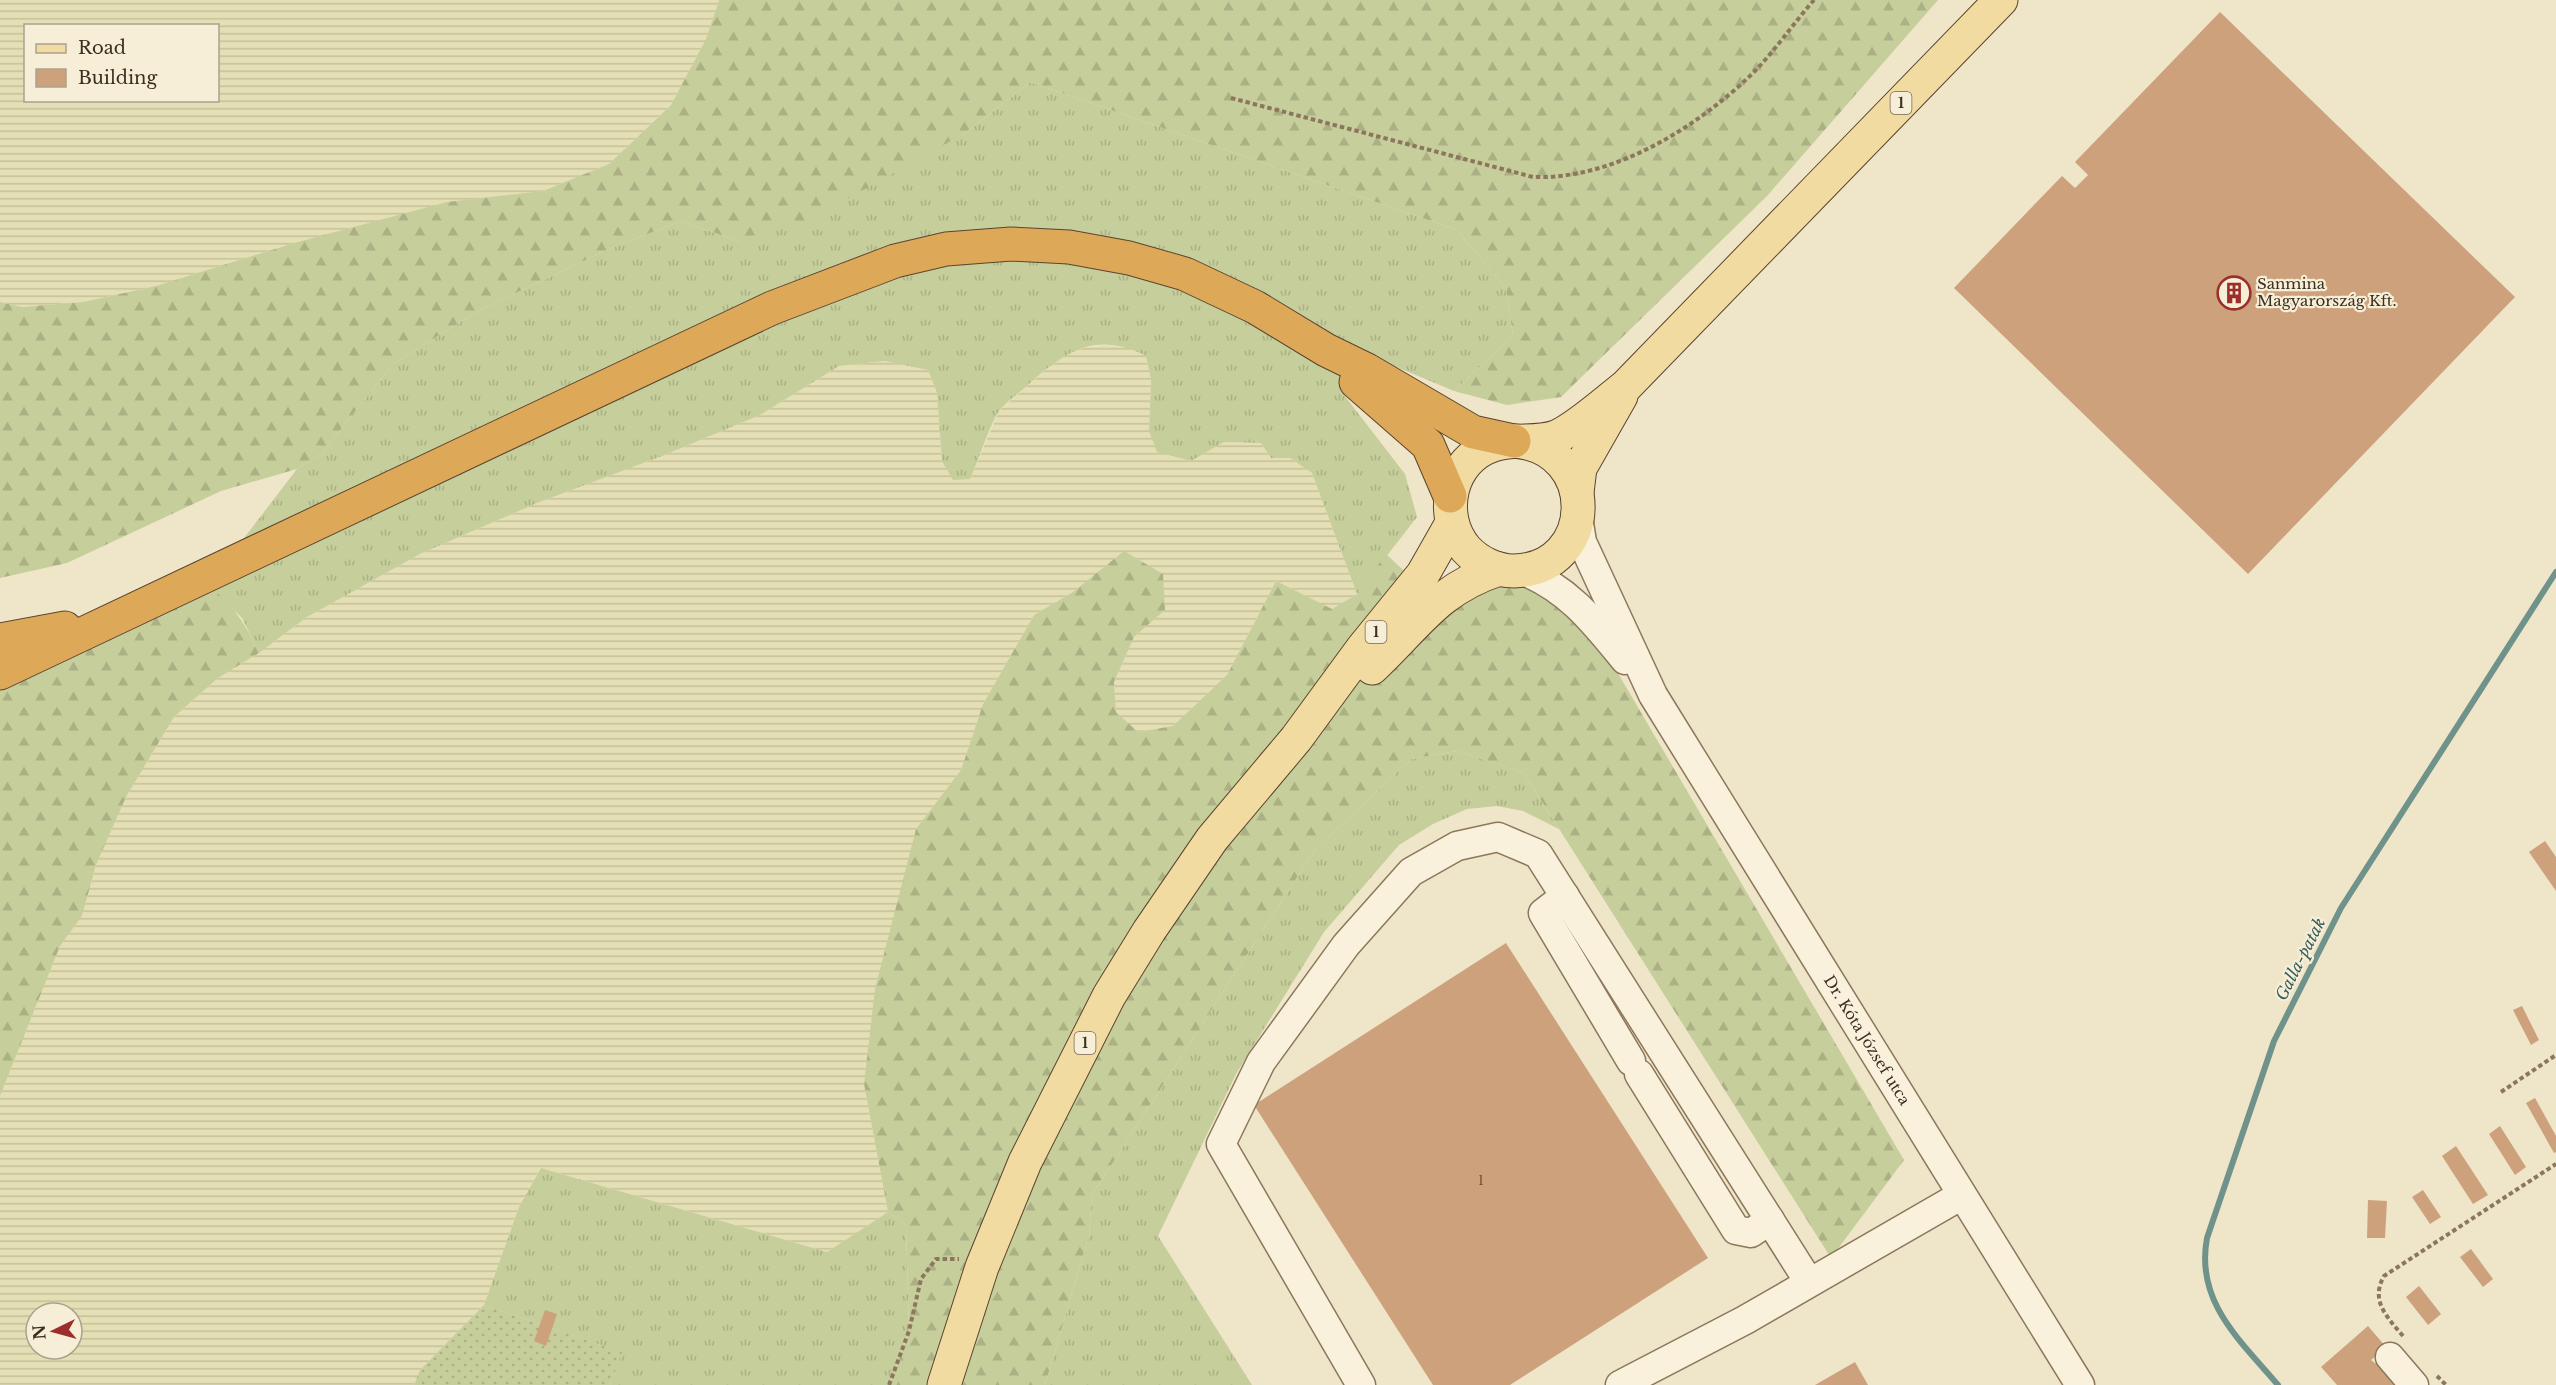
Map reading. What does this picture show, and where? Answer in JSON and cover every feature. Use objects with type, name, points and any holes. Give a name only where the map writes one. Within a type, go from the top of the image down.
[{"type":"highway","points":[[0,674],[772,308],[895,261],[946,249],[1011,244],[1070,248],[1129,258],[1195,278],[1255,307],[1326,350],[1367,370],[1473,432],[1514,441]]},
{"type":"highway","points":[[1326,350],[1355,382],[1428,445],[1451,509]]},
{"type":"highway","points":[[0,640],[48,633],[131,611]]},
{"type":"main road","name":"1","points":[[944,1385],[982,1267],[1025,1162],[1109,996],[1149,931],[1212,839],[1296,739],[1362,650],[1423,574],[1451,509],[1458,474],[1472,457],[1492,445],[1556,437],[1626,386],[2001,0]]},
{"type":"main road","name":"1","points":[[1296,739],[1378,662],[1436,602],[1469,579],[1541,565],[1559,553],[1571,536],[1578,504],[1580,468],[1626,386]]},
{"type":"main road","points":[[1514,441],[1535,445],[1554,455],[1569,472],[1578,504]]},
{"type":"main road","points":[[1451,509],[1456,534],[1470,553],[1510,570]]},
{"type":"street","points":[[1578,504],[1582,542],[1653,694]]},
{"type":"street","points":[[1510,570],[1542,578],[1583,609],[1653,694]]},
{"type":"street","name":"Dr. Kóta József utca","points":[[1653,694],[2080,1385]]},
{"type":"street","points":[[1361,1385],[1221,1144],[1261,1062],[1346,945],[1411,872],[1457,846],[1498,837],[1538,854],[1809,1282]]},
{"type":"street","points":[[1565,896],[1544,913],[1710,1189],[1736,1230],[1751,1233],[1770,1220]]},
{"type":"street","points":[[1710,1189],[1739,1171]]},
{"type":"street","points":[[1620,1385],[1745,1320],[1962,1196]]},
{"type":"street","points":[[2400,1350],[2423,1377]]},
{"type":"path","points":[[1231,98],[1533,177],[1552,177],[1617,162],[1656,144],[1687,125],[1718,103],[1753,73],[1814,0]]},
{"type":"path","points":[[2501,1092],[2556,1055]]},
{"type":"path","points":[[2400,1350],[2381,1310],[2378,1296],[2379,1285],[2384,1276],[2556,1164]]},
{"type":"path","points":[[889,1385],[909,1331],[921,1279],[936,1259],[954,1258],[982,1267]]},
{"type":"path","points":[[2423,1377],[2446,1385]]},
{"type":"shaded area","points":[[0,0],[719,0],[706,39],[671,105],[609,164],[543,191],[447,203],[294,243],[156,286],[83,302],[22,307],[0,302]]},
{"type":"shaded area","points":[[1104,345],[1126,346],[1146,356],[1151,380],[1149,431],[1191,461],[1224,442],[1261,443],[1271,458],[1290,458],[1312,473],[1357,594],[1332,610],[1276,581],[1227,675],[1173,726],[1138,732],[1116,712],[1114,682],[1134,637],[1165,610],[1073,592],[1034,615],[983,704],[961,770],[916,829],[864,1084],[888,1212],[827,1252],[541,1168],[519,1207],[484,1305],[420,1370],[414,1385],[0,1385],[0,1096],[60,946],[82,916],[96,865],[126,797],[174,717],[218,678],[259,653],[307,617],[420,554],[537,503],[662,456],[760,415],[839,366],[885,361],[928,370],[937,393],[942,461],[970,479],[999,411],[1053,363],[1072,350]]},
{"type":"green space","points":[[719,0],[1938,0],[1767,196],[1561,397],[1507,405],[1454,391],[1513,336],[1506,288],[1457,230],[1030,82],[965,133],[815,217],[738,241],[681,221],[607,250],[478,311],[393,364],[322,453],[297,469],[221,491],[67,563],[0,578],[0,302],[22,307],[83,302],[156,286],[294,243],[447,202],[543,191],[609,164],[671,105],[706,39]]},
{"type":"green space","points":[[1030,82],[1457,230],[1506,288],[1513,336],[1454,391],[1363,353],[1344,395],[1405,474],[1417,517],[1357,594],[1312,473],[1290,458],[1271,458],[1261,443],[1224,442],[1191,461],[1157,452],[1149,431],[1151,380],[1146,356],[1128,348],[1112,345],[1082,348],[1068,355],[1054,363],[1005,404],[992,425],[970,479],[953,480],[942,461],[937,393],[928,370],[885,361],[839,366],[760,415],[662,456],[537,503],[420,554],[307,617],[259,653],[242,618],[208,585],[297,469],[322,453],[393,364],[478,311],[607,250],[681,221],[738,241],[965,133]]},
{"type":"green space","points":[[1124,551],[1163,574],[1165,610],[1134,637],[1114,682],[1116,712],[1138,732],[1173,726],[1227,675],[1276,581],[1332,609],[1357,594],[1386,554],[1435,600],[1522,577],[1573,611],[1616,670],[1904,1160],[1831,1258],[1523,772],[1457,751],[1411,759],[1314,851],[1092,1195],[1089,1235],[1045,1385],[889,1385],[909,1331],[906,1225],[888,1212],[864,1084],[875,989],[916,829],[961,770],[983,704],[1034,615],[1073,592]]},
{"type":"green space","points":[[208,585],[238,616],[259,653],[218,678],[174,717],[126,797],[96,865],[82,916],[60,946],[0,1096],[0,654]]},
{"type":"green space","points":[[1457,751],[1523,772],[1559,829],[1523,811],[1497,806],[1467,809],[1433,824],[1399,845],[1324,932],[1236,1074],[1158,1236],[1252,1385],[1045,1385],[1089,1235],[1092,1195],[1314,851],[1411,759]]},
{"type":"green space","points":[[541,1168],[827,1252],[888,1212],[906,1225],[909,1331],[889,1385],[610,1385],[621,1352],[484,1305],[519,1207]]},
{"type":"green space","points":[[484,1305],[622,1352],[610,1385],[414,1385],[420,1370]]},
{"type":"building","name":"Sanmina Magyarország Kft.","points":[[2220,12],[2515,297],[2248,574],[1954,288],[2062,176],[2075,188],[2088,175],[2075,162]]},
{"type":"building","points":[[2545,841],[2556,857],[2556,891],[2529,852]]},
{"type":"building","points":[[1506,943],[1708,1258],[1510,1385],[1433,1385],[1254,1105]]},
{"type":"building","points":[[2522,1006],[2539,1040],[2531,1045],[2513,1010]]},
{"type":"building","points":[[2535,1098],[2556,1136],[2556,1152],[2554,1153],[2526,1103]]},
{"type":"building","points":[[2500,1126],[2526,1167],[2515,1175],[2489,1134]]},
{"type":"building","points":[[2456,1146],[2488,1195],[2473,1204],[2442,1156]]},
{"type":"building","points":[[2423,1190],[2441,1217],[2430,1224],[2412,1197]]},
{"type":"building","points":[[2368,1200],[2387,1201],[2385,1238],[2367,1238]]},
{"type":"building","points":[[2471,1249],[2493,1279],[2483,1287],[2460,1257]]},
{"type":"building","points":[[2419,1286],[2441,1314],[2428,1325],[2406,1297]]},
{"type":"building","points":[[545,1310],[557,1314],[546,1346],[534,1341]]},
{"type":"building","points":[[2368,1326],[2386,1347],[2371,1360],[2403,1385],[2337,1385],[2321,1367]]},
{"type":"building","points":[[1855,1362],[1868,1385],[1815,1385]]},
{"type":"waterway","name":"Galla-patak","points":[[2278,1385],[2224,1319],[2214,1301],[2205,1261],[2207,1238],[2274,1041],[2341,908],[2556,572]]},
{"type":"place","name":"Sanmina Magyarország Kft.","points":[[2234,293]]}]
